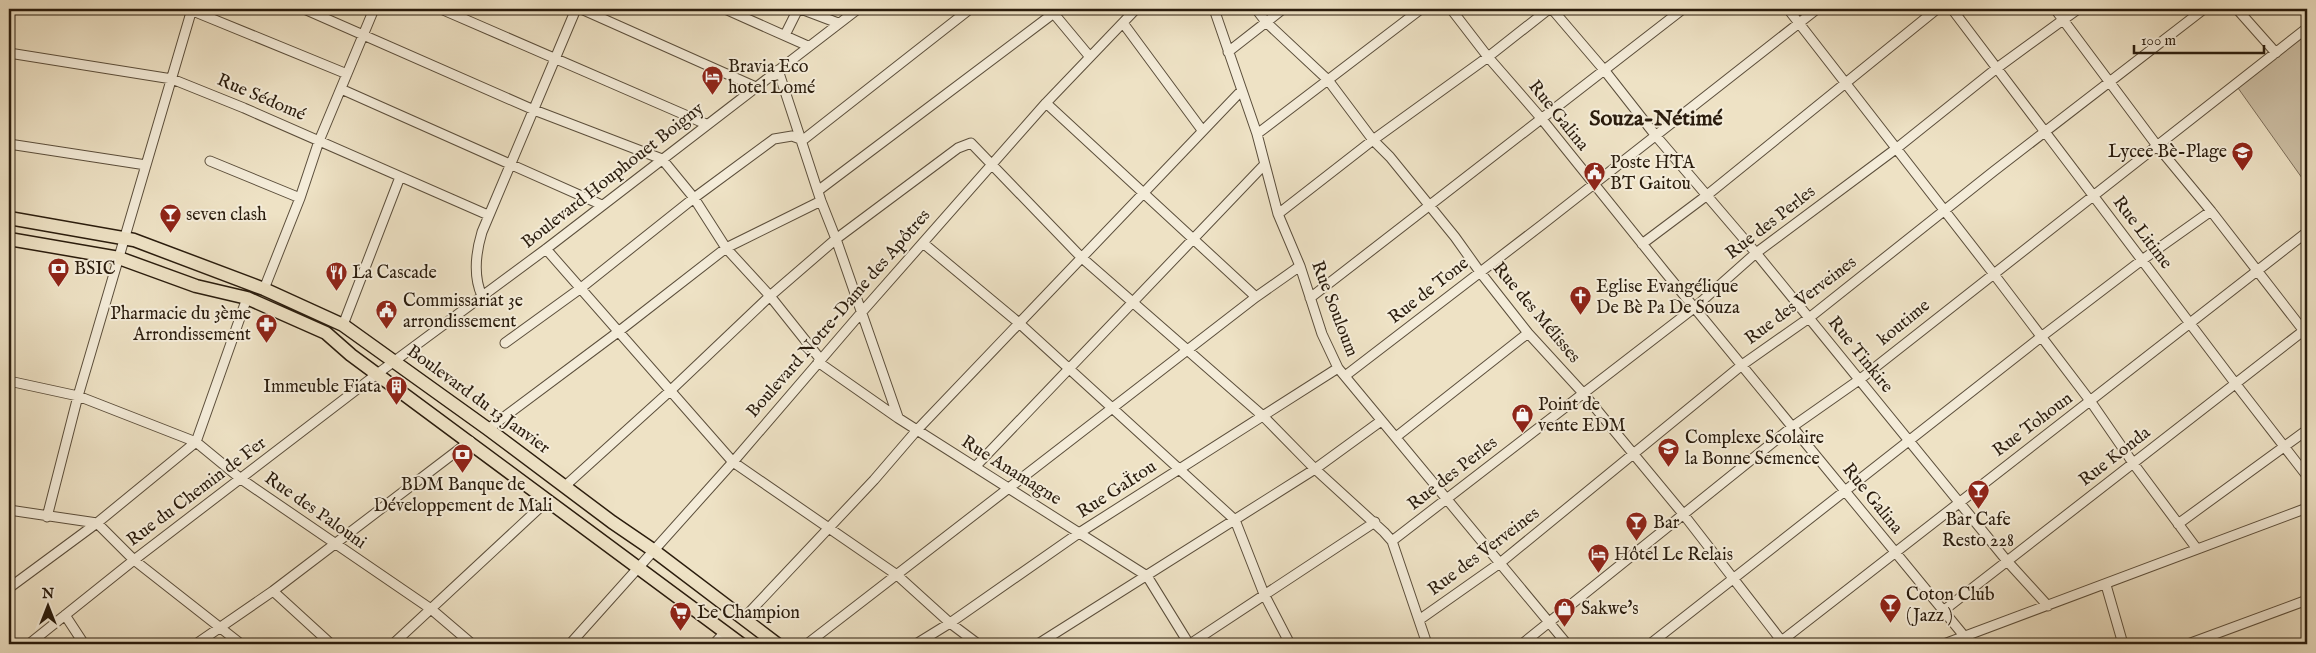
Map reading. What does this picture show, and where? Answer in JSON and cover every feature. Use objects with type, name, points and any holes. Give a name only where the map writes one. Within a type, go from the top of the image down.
[{"type":"highway","name":"Boulevard du 13 Janvier","points":[[9,218],[122,247],[264,289],[343,324],[386,367],[470,441],[741,644]]},
{"type":"highway","name":"Boulevard du 13 Janvier","points":[[9,239],[122,247],[196,286],[247,298],[326,333],[488,429],[777,644]]},
{"type":"street","points":[[188,9],[192,9],[347,74]]},
{"type":"street","points":[[47,517],[78,396],[192,9]]},
{"type":"street","points":[[304,9],[534,110],[662,159]]},
{"type":"street","points":[[264,289],[300,198],[319,141],[374,9]]},
{"type":"street","points":[[441,9],[706,124]]},
{"type":"street","points":[[482,296],[478,287],[477,246],[488,215],[576,9]]},
{"type":"street","points":[[581,9],[756,86]]},
{"type":"street","points":[[725,9],[808,46]]},
{"type":"street","points":[[785,35],[800,9],[838,23]]},
{"type":"street","name":"Boulevard Houphouet Boigny","points":[[386,367],[470,307],[858,9]]},
{"type":"street","points":[[803,140],[970,9]]},
{"type":"street","name":"Boulevard Notre-Dame des Apôtres","points":[[570,644],[652,550],[733,462],[1046,103],[1136,9]]},
{"type":"street","name":"Rue Souloum","points":[[1214,9],[1257,134],[1278,214],[1300,266],[1322,334],[1338,368],[1567,644]]},
{"type":"street","name":"Rue des Mélisses","points":[[1256,9],[1266,22],[1328,80],[1373,140],[1430,205],[1528,333],[1583,393],[1684,515],[1781,643]]},
{"type":"street","points":[[1228,52],[1283,9]]},
{"type":"street","points":[[1257,134],[1422,9]]},
{"type":"street","name":"Rue Galina","points":[[1451,9],[1488,57],[1541,118],[1593,185],[1965,637]]},
{"type":"street","points":[[1278,214],[1373,140],[1488,57],[1550,9]]},
{"type":"street","name":"Rue Tinkire","points":[[1550,9],[1605,71],[1656,136],[1756,253],[1911,441],[2007,562],[2048,606]]},
{"type":"street","points":[[1310,298],[1683,9]]},
{"type":"street","points":[[1788,9],[1994,272],[2197,549]]},
{"type":"street","name":"Rue de Tone","points":[[1345,376],[1817,9]]},
{"type":"street","points":[[1642,244],[1706,196],[1938,9]]},
{"type":"street","name":"Rue Litime","points":[[1952,9],[2235,384],[2307,476]]},
{"type":"street","points":[[2054,9],[2158,146],[2306,331]]},
{"type":"street","name":"Rue des Perles","points":[[1392,541],[1694,308],[1756,253],[1897,148],[1996,68],[2078,9]]},
{"type":"street","name":"Rue des Verveines","points":[[1419,620],[1500,563],[1742,365],[1809,318],[1944,210],[2204,9]]},
{"type":"street","points":[[2237,9],[2276,53]]},
{"type":"street","points":[[819,190],[1052,11],[1090,57]]},
{"type":"street","points":[[1123,23],[1202,130]]},
{"type":"street","name":"koutime","points":[[1522,644],[1792,426],[1859,380],[2092,195],[2158,146],[2307,28]]},
{"type":"street","name":"Rue Sédomé","points":[[9,53],[172,79],[488,215]]},
{"type":"street","points":[[778,70],[803,140],[821,201],[898,418]]},
{"type":"street","points":[[341,88],[602,204]]},
{"type":"street","points":[[743,619],[874,480],[917,430],[1242,90]]},
{"type":"street","points":[[1046,103],[1256,296]]},
{"type":"street","points":[[505,343],[581,288],[694,198],[774,139],[792,136],[803,140]]},
{"type":"street","points":[[565,486],[770,296],[836,239],[958,148],[971,143],[1081,257],[1264,417],[1315,469],[1375,522],[1392,541],[1427,644]]},
{"type":"street","points":[[9,144],[146,165]]},
{"type":"street","name":"Rue Anamagne","points":[[662,159],[694,198],[726,248],[770,296],[820,361],[898,418],[1147,576],[1190,644]]},
{"type":"street","points":[[210,161],[300,198]]},
{"type":"street","points":[[975,467],[1195,240],[1264,165]]},
{"type":"street","points":[[343,324],[400,177]]},
{"type":"street","points":[[488,429],[726,248],[821,201]]},
{"type":"street","points":[[1650,644],[2042,337],[2142,260],[2211,211]]},
{"type":"street","name":"Rue Tohoun","points":[[1781,643],[1959,501],[2091,402],[2189,322],[2307,232]]},
{"type":"street","points":[[923,243],[1019,323],[1235,520],[1264,594],[1290,644]]},
{"type":"street","points":[[546,249],[733,462],[897,575],[950,623],[978,644]]},
{"type":"street","points":[[807,644],[1256,296],[1300,266]]},
{"type":"street","points":[[9,588],[96,523],[196,442],[247,298]]},
{"type":"street","name":"Rue Konda","points":[[1943,611],[2306,331]]},
{"type":"street","points":[[1396,437],[1528,333]]},
{"type":"street","name":"Rue du Chemin de Fer","points":[[29,644],[134,560],[386,367]]},
{"type":"street","name":"Rue GaÏtou","points":[[916,644],[950,623],[1079,533],[1178,469],[1264,417],[1338,368]]},
{"type":"street","name":"Rue des Palouni","points":[[9,381],[78,396],[196,442],[241,479],[431,609],[472,644]]},
{"type":"street","points":[[1038,644],[1315,469],[1381,421]]},
{"type":"street","points":[[2178,524],[2307,430]]},
{"type":"street","points":[[196,644],[273,591],[470,441]]},
{"type":"street","points":[[392,644],[548,500]]},
{"type":"street","points":[[1944,644],[2106,585],[2307,508]]},
{"type":"street","points":[[9,510],[96,523],[134,560],[241,644]]},
{"type":"street","points":[[1190,644],[1375,522]]},
{"type":"street","points":[[2106,585],[2123,644]]},
{"type":"street","points":[[273,591],[331,644]]},
{"type":"street","points":[[2188,644],[2307,600]]},
{"type":"street","points":[[65,615],[84,644]]},
{"type":"street","points":[[714,644],[725,632]]},
{"type":"shaded area","points":[[2307,33],[2307,185],[2238,88]]},
{"type":"place","name":"Bravia Eco hotel Lomé","points":[[712,96]]},
{"type":"place","name":"Lycee Bè-Plage","points":[[2243,171]]},
{"type":"place","name":"Poste HTA BT Gaitou","points":[[1594,192]]},
{"type":"place","name":"seven clash","points":[[170,234]]},
{"type":"place","name":"BSIC","points":[[58,288]]},
{"type":"place","name":"La Cascade","points":[[336,292]]},
{"type":"place","name":"Eglise Evangélique De Bè Pa De Souza","points":[[1580,316]]},
{"type":"place","name":"Commissariat 3e arrondissement","points":[[387,330]]},
{"type":"place","name":"Pharmacie du 3ème Arrondissement","points":[[267,343]]},
{"type":"place","name":"Immeuble Fiata","points":[[397,406]]},
{"type":"place","name":"Point de vente EDM","points":[[1522,434]]},
{"type":"place","name":"Complexe Scolaire la Bonne Semence","points":[[1669,467]]},
{"type":"place","name":"BDM Banque de Développement de Mali","points":[[463,474]]},
{"type":"place","name":"Bar Cafe Resto 228","points":[[1978,509]]},
{"type":"place","name":"Bar","points":[[1637,542]]},
{"type":"place","name":"Hôtel Le Relais","points":[[1598,574]]},
{"type":"place","name":"Coton Club (Jazz )","points":[[1890,624]]},
{"type":"place","name":"Sakwe's","points":[[1565,628]]},
{"type":"place","name":"Le Champion","points":[[681,632]]},
{"type":"district","name":"Souza-Nétimé","points":[[1656,119]]}]
